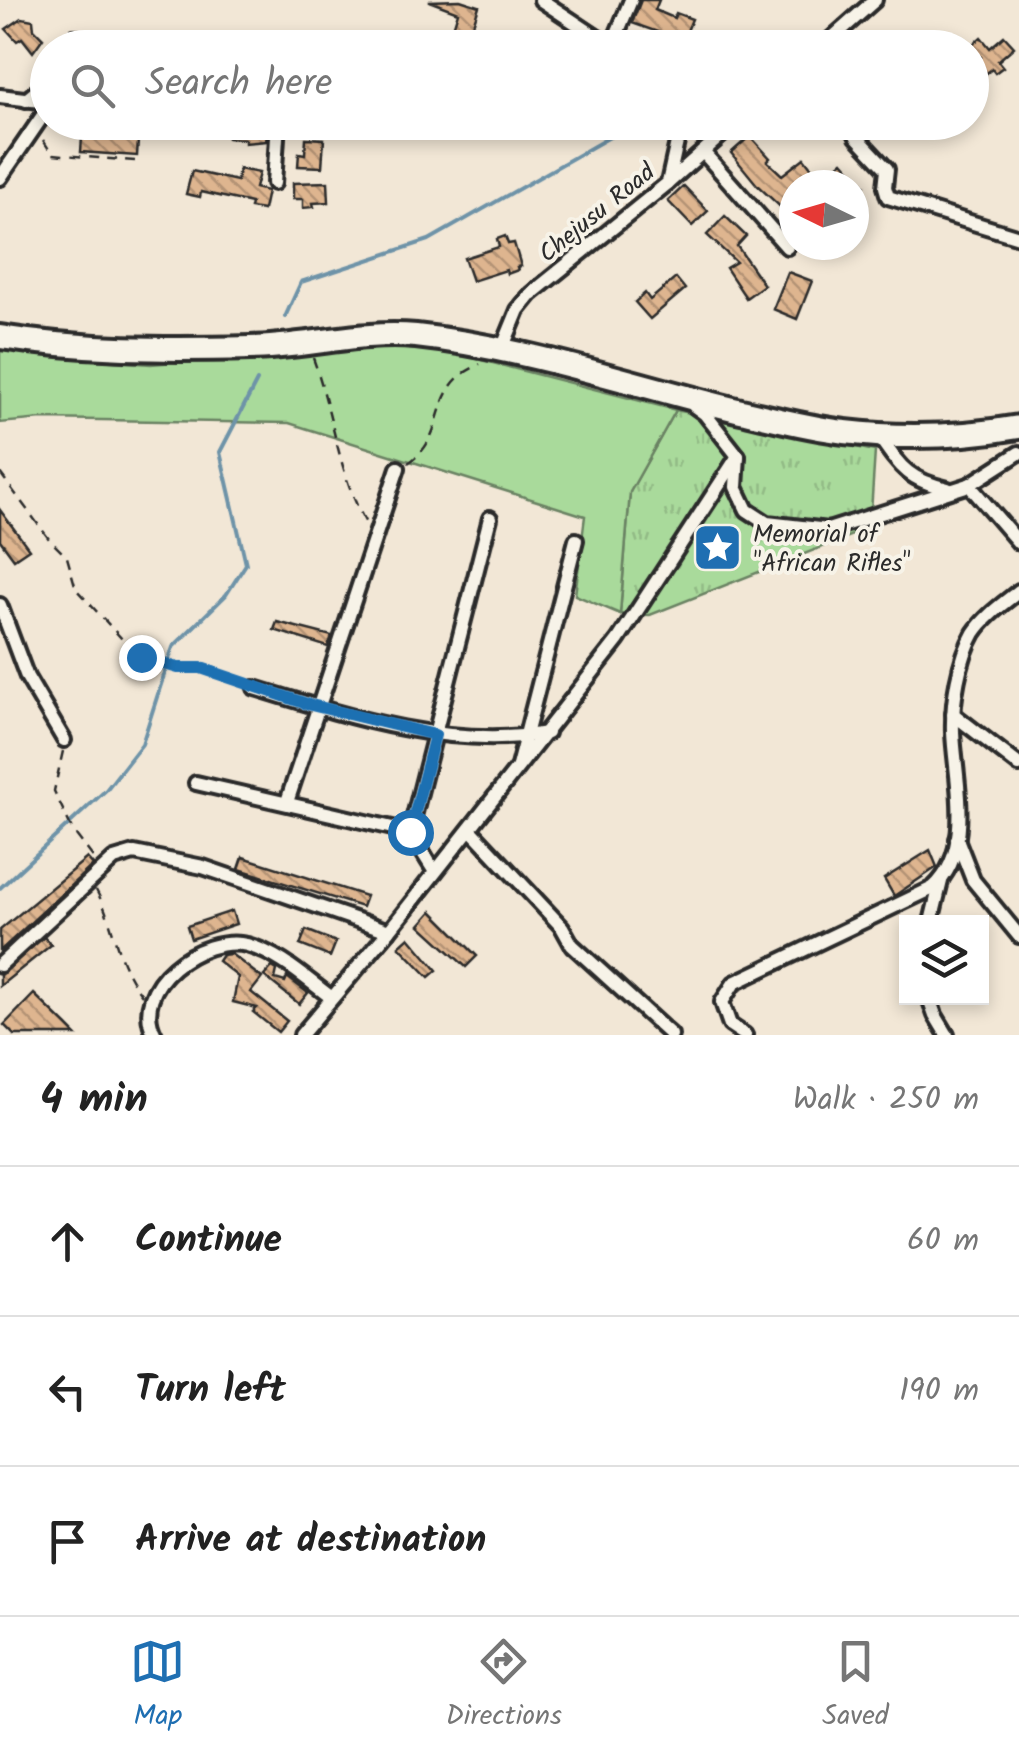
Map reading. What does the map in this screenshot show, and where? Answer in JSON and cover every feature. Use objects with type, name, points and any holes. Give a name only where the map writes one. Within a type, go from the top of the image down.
[{"type":"highway","points":[[0,337],[97,347],[181,350],[391,335],[502,349],[806,426],[934,437],[1019,427]]},
{"type":"street","points":[[540,0],[585,30]]},
{"type":"street","points":[[618,30],[630,0]]},
{"type":"street","points":[[841,30],[874,0]]},
{"type":"street","points":[[0,96],[30,101]]},
{"type":"street","points":[[26,100],[30,97]]},
{"type":"street","points":[[0,178],[30,135]]},
{"type":"street","points":[[274,183],[277,140]]},
{"type":"street","points":[[668,183],[677,140]]},
{"type":"street","name":"Chejusu Road","points":[[502,349],[518,310],[530,294],[716,140]]},
{"type":"street","points":[[860,140],[887,169],[888,197],[1019,237]]},
{"type":"street","points":[[703,152],[779,238]]},
{"type":"street","points":[[680,396],[706,414],[738,456],[736,488],[747,510],[767,523],[828,530],[969,485],[1019,454]]},
{"type":"street","points":[[878,435],[901,468],[918,482],[950,490]]},
{"type":"street","points":[[301,1035],[389,931],[618,640],[738,456]]},
{"type":"street","points":[[286,802],[398,468]]},
{"type":"street","points":[[969,485],[1019,543]]},
{"type":"street","points":[[410,832],[490,518]]},
{"type":"street","points":[[517,768],[576,540]]},
{"type":"street","points":[[933,915],[957,839],[958,770],[953,714],[965,654],[982,622],[1019,590]]},
{"type":"street","points":[[0,604],[26,677],[64,740]]},
{"type":"street","points":[[254,688],[435,735],[494,740],[547,733]]},
{"type":"street","points":[[953,714],[1019,765]]},
{"type":"street","points":[[196,783],[410,832],[435,872]]},
{"type":"street","points":[[470,829],[562,927],[572,945],[670,1035]]},
{"type":"street","points":[[957,839],[974,880],[1019,936]]},
{"type":"street","points":[[0,964],[114,860],[134,854],[202,867],[389,931]]},
{"type":"street","points":[[745,1035],[730,1025],[722,1002],[734,982],[942,880]]},
{"type":"street","points":[[154,1035],[149,1004],[160,984],[186,956],[220,945],[243,944],[276,956],[332,998]]},
{"type":"street","points":[[931,1005],[947,1035]]},
{"type":"path","points":[[43,140],[52,154],[136,161]]},
{"type":"path","points":[[296,343],[324,387],[352,500],[376,540]]},
{"type":"path","points":[[398,468],[422,454],[442,404],[457,379],[502,349]]},
{"type":"path","points":[[0,472],[67,557],[76,588],[141,657],[178,668],[201,668],[254,688]]},
{"type":"path","points":[[718,547],[747,510]]},
{"type":"green space","points":[[347,347],[442,350],[676,410],[630,492],[620,614],[575,595],[585,516],[289,423],[42,419],[0,423],[0,348],[151,364]]},
{"type":"green space","points":[[676,410],[875,451],[870,528],[650,615],[620,614],[630,492]]},
{"type":"building","points":[[460,0],[479,6],[471,30],[453,28],[458,12],[429,1]]},
{"type":"building","points":[[641,0],[659,0],[655,10],[674,18],[676,13],[692,19],[687,30],[652,30],[632,23]]},
{"type":"building","points":[[22,18],[33,20],[35,30],[30,30],[30,48],[22,38],[17,41],[6,29]]},
{"type":"building","points":[[1004,36],[1014,47],[998,61],[1003,67],[995,73],[989,71],[990,48]]},
{"type":"building","points":[[82,140],[138,140],[137,156],[81,152]]},
{"type":"building","points":[[306,140],[324,140],[322,167],[298,166],[299,153],[305,154]]},
{"type":"building","points":[[746,140],[754,140],[779,172],[779,206],[731,153]]},
{"type":"building","points":[[804,158],[813,170],[788,170]]},
{"type":"building","points":[[843,161],[851,170],[833,170]]},
{"type":"building","points":[[239,169],[259,173],[255,188],[267,191],[263,210],[250,208],[251,203],[201,192],[200,197],[186,194],[192,171],[237,181]]},
{"type":"building","points":[[328,182],[329,202],[303,208],[303,199],[293,199],[293,183]]},
{"type":"building","points":[[684,186],[708,211],[692,226],[668,201]]},
{"type":"building","points":[[725,216],[746,236],[737,246],[764,285],[746,298],[726,268],[736,262],[707,235]]},
{"type":"building","points":[[505,236],[508,244],[514,243],[521,266],[507,274],[506,270],[472,281],[464,258],[499,247],[497,239]]},
{"type":"building","points":[[788,272],[812,281],[797,319],[773,309]]},
{"type":"building","points":[[676,278],[685,289],[650,319],[635,302],[645,293],[650,300]]},
{"type":"building","points":[[0,510],[29,549],[14,559],[0,540]]},
{"type":"building","points":[[277,622],[332,636],[328,647],[274,630]]},
{"type":"building","points":[[930,850],[937,867],[894,896],[884,879]]},
{"type":"building","points":[[243,857],[366,896],[362,907],[239,869]]},
{"type":"building","points":[[87,858],[93,865],[0,951],[0,930]]},
{"type":"building","points":[[232,911],[236,924],[191,939],[187,926]]},
{"type":"building","points":[[432,911],[477,956],[466,967],[420,925]]},
{"type":"building","points":[[306,930],[336,942],[330,957],[300,945]]},
{"type":"building","points":[[44,937],[51,945],[0,986],[0,975]]},
{"type":"building","points":[[409,937],[437,970],[429,977],[399,946]]},
{"type":"building","points":[[231,954],[262,978],[251,992],[287,1021],[278,1032],[253,1012],[257,1008],[233,1002],[238,977],[218,961],[222,955]]},
{"type":"building","points":[[272,967],[277,970],[275,979],[285,982],[287,977],[308,993],[299,1004],[264,976]]},
{"type":"building","points":[[34,994],[76,1035],[14,1035],[4,1025]]},
{"type":"waterway","points":[[285,317],[301,282],[429,240],[604,140]]},
{"type":"waterway","points":[[0,888],[106,790],[142,744],[173,647],[226,595],[246,564],[220,452],[257,381]]},
{"type":"place","name":"Memorial of \"African Rifles\"","points":[[718,547]]},
{"type":"route","points":[[141,657],[178,668],[201,668],[307,704],[435,735],[410,832]]}]
